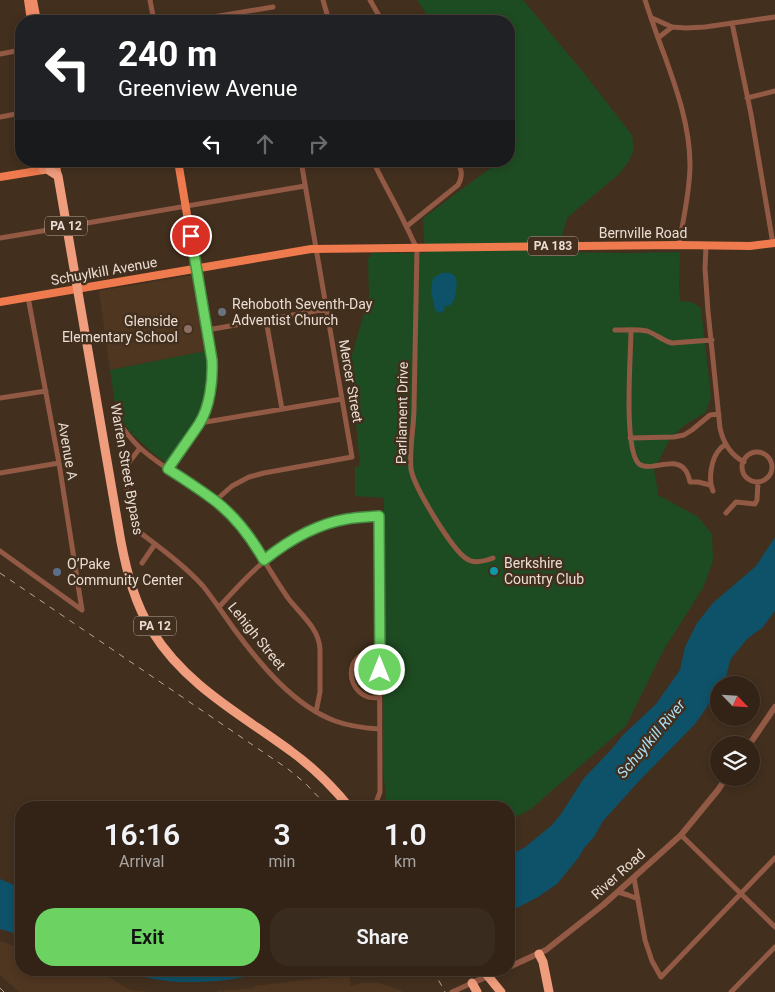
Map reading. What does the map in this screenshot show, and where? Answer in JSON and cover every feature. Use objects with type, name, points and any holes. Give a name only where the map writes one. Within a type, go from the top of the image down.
[{"type":"highway","points":[[28,0],[30,15]]},
{"type":"highway","points":[[33,0],[36,15]]},
{"type":"highway","name":"Warren Street Bypass","points":[[54,169],[121,542],[128,576],[141,610],[160,644],[192,680],[311,768],[344,801]]},
{"type":"highway","name":"Warren Street Bypass","points":[[54,169],[127,547],[133,575],[145,608],[165,641],[196,676],[219,695],[315,764],[350,801]]},
{"type":"highway","points":[[539,954],[543,962],[547,992]]},
{"type":"highway","points":[[482,976],[492,987],[500,992]]},
{"type":"main road","points":[[179,167],[196,268]]},
{"type":"main road","points":[[0,177],[54,169]]},
{"type":"main road","name":"Bernville Road","points":[[330,248],[750,246],[774,243]]},
{"type":"main road","name":"Schuylkill Avenue","points":[[0,302],[316,248],[330,248]]},
{"type":"street","points":[[150,0],[153,15]]},
{"type":"street","points":[[323,0],[327,15]]},
{"type":"street","points":[[370,0],[379,15]]},
{"type":"street","points":[[644,0],[677,92],[689,146],[689,181],[679,245]]},
{"type":"street","points":[[225,15],[272,7]]},
{"type":"street","points":[[652,18],[672,27],[693,28],[775,17]]},
{"type":"street","points":[[732,23],[774,243]]},
{"type":"street","points":[[658,38],[672,27]]},
{"type":"street","points":[[0,54],[15,51]]},
{"type":"street","points":[[747,98],[775,91]]},
{"type":"street","points":[[0,117],[15,114]]},
{"type":"street","name":"Mercer Street","points":[[215,501],[232,486],[249,477],[352,458],[302,167]]},
{"type":"street","name":"Parliament Drive","points":[[376,167],[407,226],[416,248],[414,413],[411,459],[413,477],[430,510],[450,541],[459,551],[468,560],[472,561],[485,561],[493,558]]},
{"type":"street","points":[[407,226],[458,185],[462,173],[460,167]]},
{"type":"street","points":[[87,223],[306,186]]},
{"type":"street","points":[[0,238],[60,228]]},
{"type":"street","points":[[706,246],[708,311],[722,437],[737,458],[744,462]]},
{"type":"street","points":[[168,469],[200,423],[208,403],[212,380],[212,360],[196,268]]},
{"type":"street","name":"Avenue A","points":[[0,551],[82,610],[59,463],[28,297]]},
{"type":"street","points":[[207,330],[327,309]]},
{"type":"street","points":[[266,320],[282,409]]},
{"type":"street","points":[[615,330],[645,331],[672,343],[712,340]]},
{"type":"street","points":[[631,330],[630,438],[635,457],[644,466],[670,463],[682,466],[690,482],[710,485]]},
{"type":"street","points":[[0,398],[46,391]]},
{"type":"street","points":[[200,423],[342,399]]},
{"type":"street","points":[[630,438],[684,435],[710,415],[719,414]]},
{"type":"street","points":[[117,421],[140,448],[215,501],[232,518],[248,535],[290,599],[314,629],[320,644],[320,692],[316,712]]},
{"type":"street","points":[[713,491],[710,485],[711,470],[716,454],[726,444]]},
{"type":"street","name":"Lehigh Street","points":[[140,448],[124,474],[132,527],[188,570],[202,585],[267,670],[295,697],[316,712],[343,724],[380,729]]},
{"type":"street","points":[[763,453],[771,461],[771,472],[764,480],[752,481],[744,473],[744,462],[751,454],[763,453]]},
{"type":"street","points":[[0,473],[59,463]]},
{"type":"street","points":[[726,513],[736,502],[755,504],[758,482]]},
{"type":"street","points":[[219,607],[264,560],[292,540],[325,524],[348,518],[379,516],[380,792],[377,800]]},
{"type":"street","points":[[142,564],[155,544]]},
{"type":"street","points":[[380,647],[371,649],[358,658],[353,664],[351,677],[354,686],[360,692],[368,696],[380,698]]},
{"type":"street","points":[[755,736],[775,707]]},
{"type":"street","name":"River Road","points":[[515,964],[552,946],[618,892],[680,835],[721,786]]},
{"type":"street","points":[[680,835],[775,927]]},
{"type":"street","points":[[634,878],[645,940],[652,962],[661,976],[775,858]]},
{"type":"street","points":[[618,892],[638,899]]},
{"type":"street","points":[[731,992],[775,947]]},
{"type":"street","points":[[452,992],[474,989],[493,976]]},
{"type":"shaded area","points":[[194,275],[206,351],[110,370],[99,291]]},
{"type":"shaded area","points":[[0,941],[15,946],[15,976],[107,976],[130,990],[148,992],[19,992],[0,975]]},
{"type":"shaded area","points":[[349,976],[351,986],[362,983],[379,983],[403,992],[217,992],[219,990],[254,988],[254,986]]},
{"type":"green space","name":"Berkshire Country Club","points":[[417,0],[523,0],[632,135],[634,149],[629,161],[620,173],[567,218],[558,252],[680,252],[680,301],[692,302],[701,308],[711,397],[705,413],[686,424],[670,439],[654,470],[658,495],[698,517],[712,534],[713,561],[703,588],[663,651],[626,726],[531,809],[515,818],[515,801],[385,801],[383,771],[383,672],[386,627],[384,498],[355,496],[355,466],[359,467],[360,458],[350,362],[369,296],[368,259],[372,253],[425,253],[423,218],[492,167],[515,167],[515,144],[517,140],[515,138],[515,15],[427,15]]},
{"type":"green space","points":[[206,351],[209,368],[208,383],[202,407],[191,430],[170,462],[165,462],[129,431],[116,410],[110,370]]},
{"type":"water","points":[[442,273],[453,275],[457,287],[453,302],[445,306],[444,311],[439,313],[435,310],[431,291],[433,278]]},
{"type":"water","name":"Schuylkill River","points":[[775,537],[775,611],[762,628],[748,638],[733,656],[726,676],[710,676],[710,703],[695,724],[603,821],[594,837],[557,884],[515,909],[515,852],[524,848],[551,826],[584,778],[623,735],[656,704],[680,670],[685,647],[697,623],[713,603],[756,566]]},
{"type":"water","points":[[0,879],[15,885],[15,933],[0,929]]},
{"type":"water","points":[[140,976],[251,976],[198,982],[158,980]]},
{"type":"railway","points":[[0,573],[288,769],[322,801]]},
{"type":"railway","points":[[436,976],[445,992]]},
{"type":"railway","points":[[0,988],[4,992]]},
{"type":"place","name":"Rehoboth Seventh-Day Adventist Church","points":[[222,312]]},
{"type":"place","name":"Glenside Elementary School","points":[[188,329]]},
{"type":"place","name":"Berkshire Country Club","points":[[494,571]]},
{"type":"place","name":"O’Pake Community Center","points":[[57,572]]},
{"type":"route","points":[[191,236],[212,360],[212,380],[208,403],[200,423],[168,469],[215,501],[248,535],[264,560],[292,540],[325,524],[348,518],[379,516],[380,670]]}]
